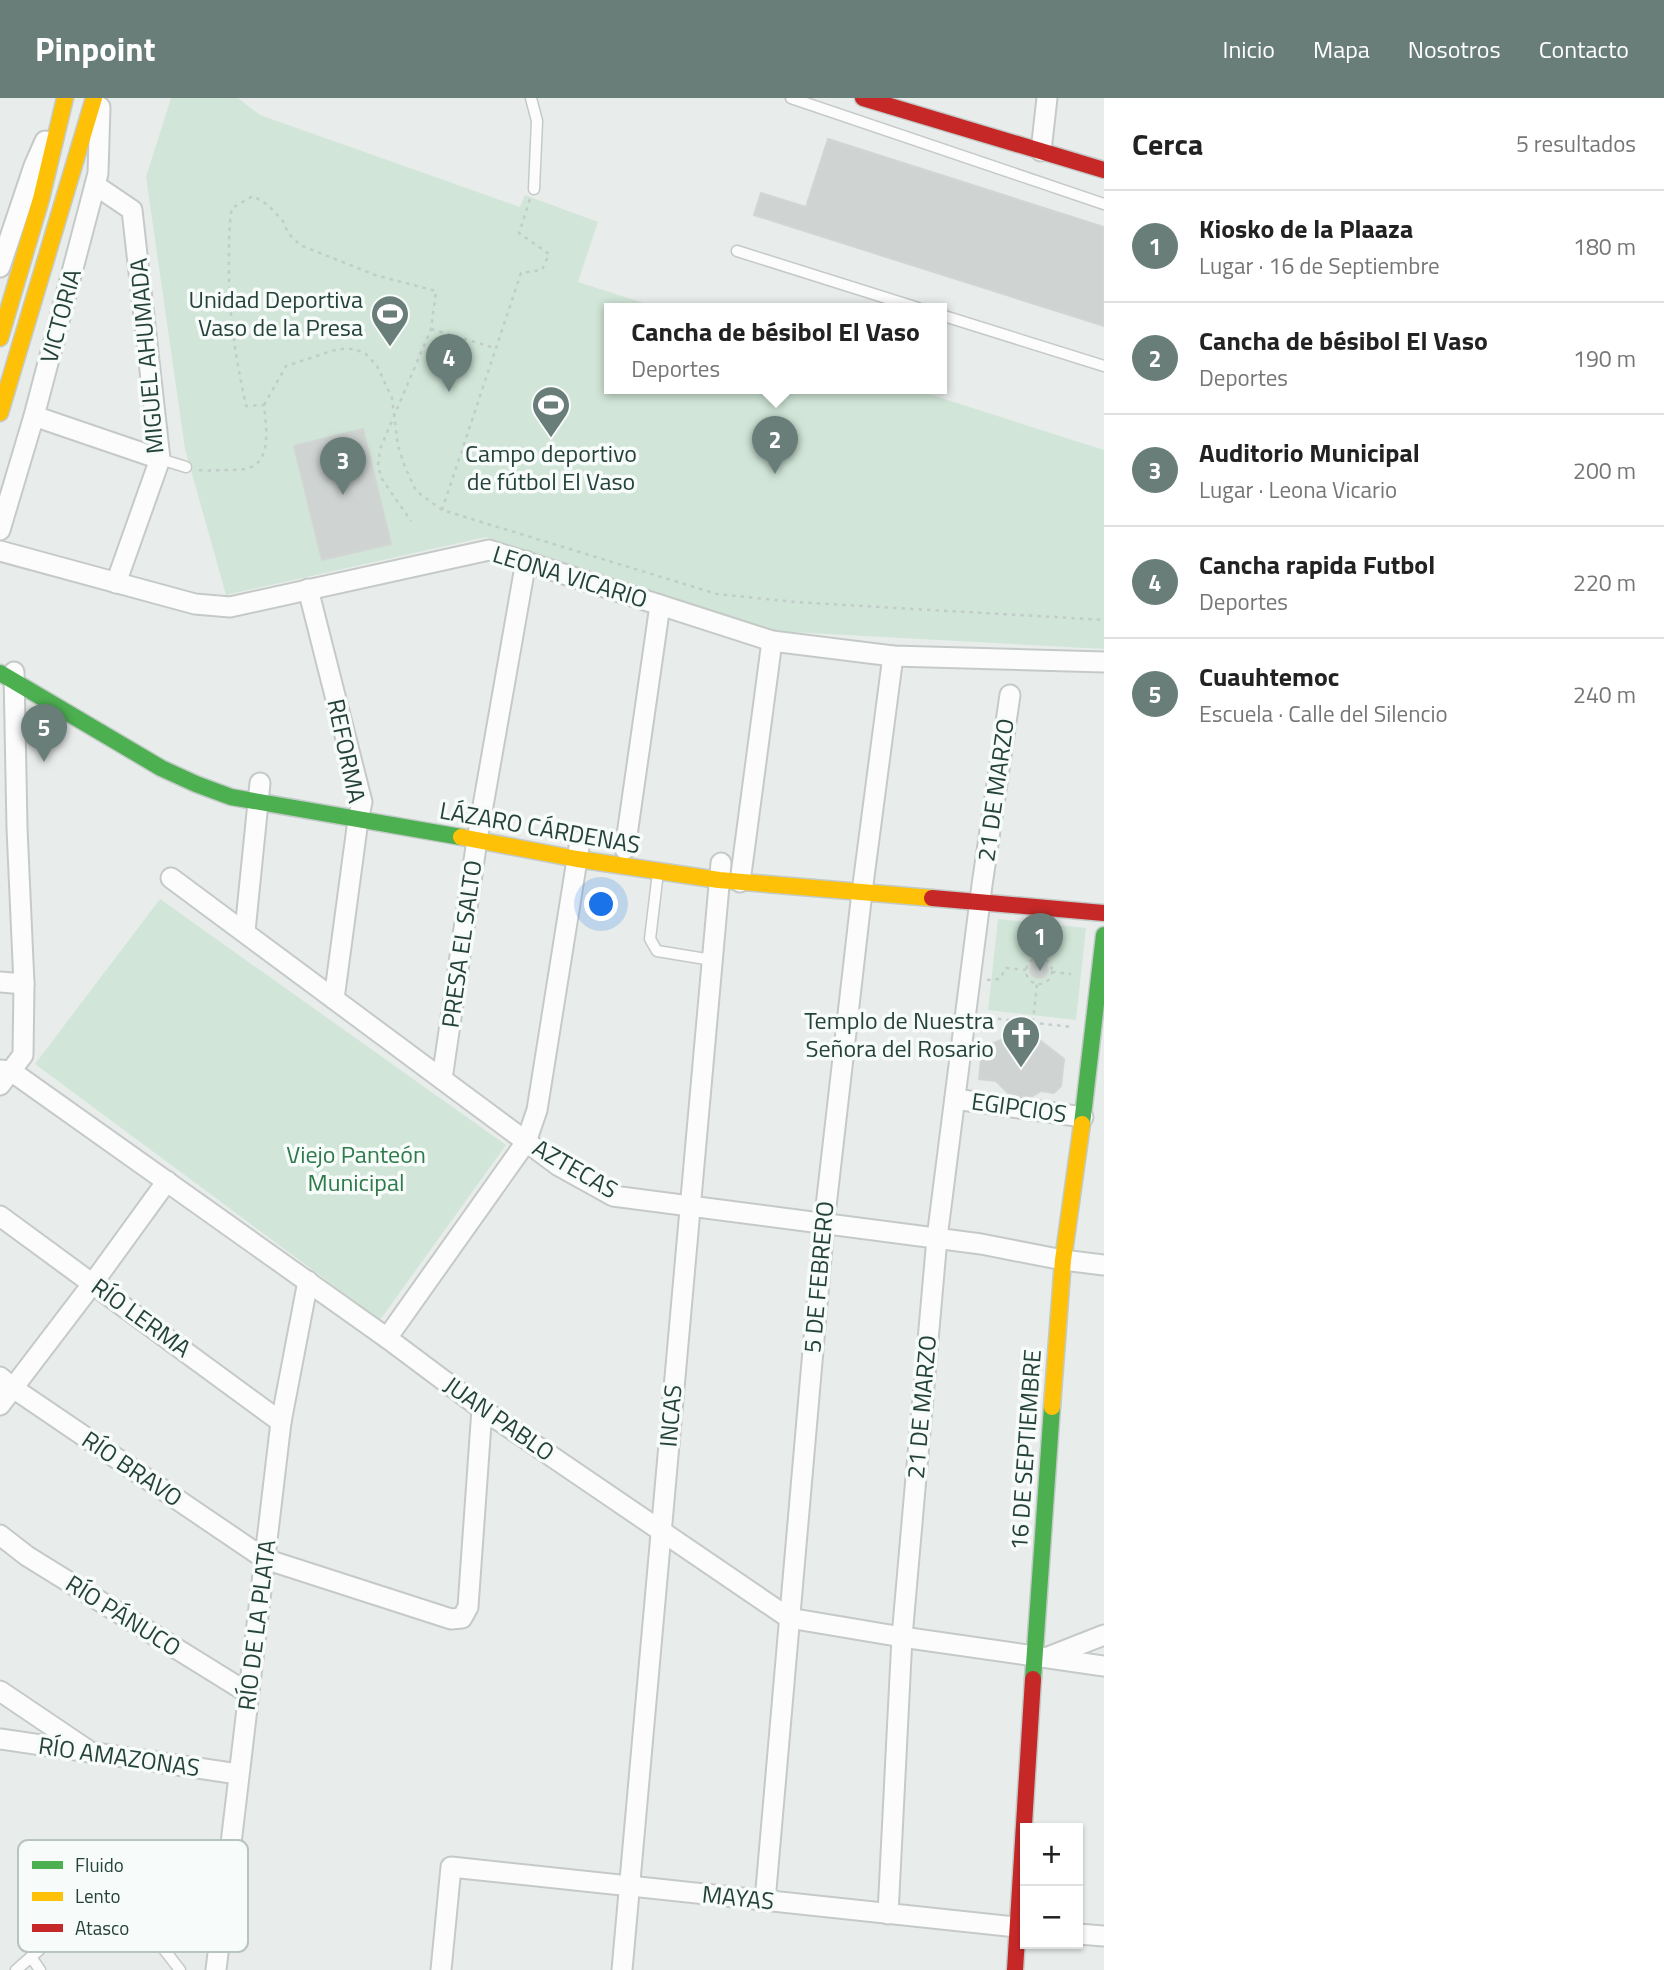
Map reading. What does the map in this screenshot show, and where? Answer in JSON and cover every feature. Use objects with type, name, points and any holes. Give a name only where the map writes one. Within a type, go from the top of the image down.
[{"type":"street","points":[[0,413],[94,98]]},
{"type":"street","name":"VICTORIA","points":[[0,530],[34,416],[96,184],[100,98]]},
{"type":"street","points":[[863,98],[1104,170]]},
{"type":"street","points":[[1041,151],[1047,98]]},
{"type":"street","points":[[0,267],[34,166],[65,99]]},
{"type":"street","points":[[0,338],[41,199],[65,99]]},
{"type":"street","name":"MIGUEL AHUMADA","points":[[96,184],[132,210],[160,459],[116,583]]},
{"type":"street","points":[[34,416],[160,459]]},
{"type":"street","name":"LEONA VICARIO","points":[[0,551],[195,604],[230,607],[489,550],[772,641],[893,656],[1104,662]]},
{"type":"street","name":"PRESA EL SALTO","points":[[442,1079],[480,828],[526,561]]},
{"type":"street","name":"REFORMA","points":[[308,589],[361,806],[334,999]]},
{"type":"street","points":[[626,849],[660,604]]},
{"type":"street","points":[[746,871],[772,641]]},
{"type":"street","name":"5 DE FEBRERO","points":[[765,1901],[824,1224],[893,656]]},
{"type":"street","points":[[4,1075],[23,1055],[24,984],[8,827],[7,670],[197,770],[220,775]]},
{"type":"street","name":"LÁZARO CÁRDENAS","points":[[7,670],[161,768],[219,793],[258,788],[361,806],[579,845],[658,871],[715,868],[982,889],[1104,913]]},
{"type":"street","name":"21 DE MARZO","points":[[888,1914],[902,1637],[937,1238],[1010,695]]},
{"type":"street","points":[[245,931],[258,788]]},
{"type":"street","points":[[387,1338],[526,1142],[537,1110],[579,845]]},
{"type":"street","name":"INCAS","points":[[622,1970],[712,960],[715,868]]},
{"type":"street","name":"AZTECAS","points":[[171,878],[559,1166],[613,1196],[981,1244],[1104,1265]]},
{"type":"street","name":"16 DE SEPTIEMBRE","points":[[1025,1886],[1063,1260],[1104,935]]},
{"type":"street","points":[[0,982],[24,984]]},
{"type":"street","name":"JUAN PABLO","points":[[4,1075],[167,1181],[482,1409],[789,1618],[1104,1666]]},
{"type":"street","name":"EGIPCIOS","points":[[955,1099],[1083,1117]]},
{"type":"street","points":[[0,1405],[7,1382],[93,1283],[167,1181]]},
{"type":"street","name":"RÍO LERMA","points":[[0,1216],[281,1422]]},
{"type":"street","name":"RÍO DE LA PLATA","points":[[231,1840],[281,1422],[308,1281]]},
{"type":"street","name":"RÍO BRAVO","points":[[7,1382],[265,1559],[451,1619],[462,1618],[468,1607],[482,1409]]},
{"type":"street","name":"RÍO PÁNUCO","points":[[0,1535],[38,1563],[248,1693]]},
{"type":"street","points":[[1039,1658],[1104,1635]]},
{"type":"street","points":[[0,1690],[93,1754]]},
{"type":"street","name":"RÍO AMAZONAS","points":[[0,1739],[238,1774]]},
{"type":"street","name":"MAYAS","points":[[441,1970],[451,1867],[1020,1928]]},
{"type":"street","points":[[1083,1934],[1104,1936]]},
{"type":"street","name":"16 DE SEPTIEMBRE","points":[[1015,1970],[1020,1940]]},
{"type":"street","name":"RÍO DE LA PLATA","points":[[216,1970],[218,1952]]},
{"type":"lane","points":[[531,98],[537,121],[534,189]]},
{"type":"lane","points":[[791,98],[1104,204]]},
{"type":"lane","points":[[737,251],[902,303]]},
{"type":"lane","points":[[947,317],[1104,366]]},
{"type":"lane","points":[[160,459],[186,467]]},
{"type":"lane","points":[[658,871],[650,939],[657,951],[712,960]]},
{"type":"lane","points":[[16,1970],[37,1952]]},
{"type":"lane","points":[[166,1952],[180,1970]]},
{"type":"lane","points":[[31,1957],[40,1970]]},
{"type":"path","points":[[442,510],[521,273],[542,271],[549,254],[519,233],[534,189]]},
{"type":"path","points":[[264,405],[246,406],[233,343],[228,282],[229,222],[232,208],[253,196],[268,205],[300,245],[375,275],[436,291],[431,329],[380,449],[378,466],[382,479],[411,522]]},
{"type":"path","points":[[431,329],[495,348]]},
{"type":"path","points":[[186,467],[208,471],[248,469],[261,459],[266,427],[264,405],[286,366],[338,349],[355,349],[366,354],[377,366],[392,398],[398,446],[416,491],[442,510],[716,594],[795,602],[1104,620]]},
{"type":"path","points":[[1041,958],[1048,962],[1052,972],[1047,981],[1037,983],[1028,978],[1026,970],[1029,962],[1041,958]]},
{"type":"path","points":[[971,978],[993,981],[1000,979],[1006,968],[1026,970]]},
{"type":"path","points":[[1052,972],[1071,974]]},
{"type":"path","points":[[1033,1022],[1037,983]]},
{"type":"path","points":[[966,1015],[1080,1027],[1086,1019],[1095,1016]]},
{"type":"green space","name":"Unidad Deportiva Vaso de la Presa","points":[[171,98],[238,98],[260,115],[520,207],[525,195],[598,222],[578,282],[643,303],[604,303],[604,394],[929,394],[1104,450],[1104,649],[772,631],[486,537],[226,595],[185,449],[146,177]]},
{"type":"green space","name":"Viejo Panteón Municipal","points":[[160,899],[506,1145],[380,1320],[35,1064]]},
{"type":"green space","points":[[998,919],[1086,928],[1076,1020],[988,1010]]},
{"type":"building","points":[[828,139],[1104,227],[1104,326],[754,215],[761,193],[806,207]]},
{"type":"building","points":[[363,429],[391,544],[322,560],[294,446]]},
{"type":"building","points":[[1035,960],[1043,960],[1048,969],[1046,976],[1035,978],[1030,973],[1030,965]]},
{"type":"building","name":"Templo de Nuestra Señora del Rosario","points":[[1010,1036],[1037,1038],[1064,1059],[1061,1086],[1054,1093],[1041,1091],[1031,1097],[1009,1094],[996,1081],[979,1079],[982,1048]]},
{"type":"traffic: fast","points":[[0,673],[161,768],[231,797],[461,837]]},
{"type":"traffic: fast","points":[[1082,1124],[1104,935]]},
{"type":"traffic: fast","points":[[1033,1679],[1052,1407]]},
{"type":"traffic: slow","points":[[0,338],[41,199],[65,98]]},
{"type":"traffic: slow","points":[[0,413],[94,98]]},
{"type":"traffic: slow","points":[[461,837],[577,859],[719,880],[932,898]]},
{"type":"traffic: slow","points":[[1052,1407],[1063,1260],[1082,1124]]},
{"type":"traffic: jam","points":[[863,98],[1104,170]]},
{"type":"traffic: jam","points":[[932,898],[1104,913]]},
{"type":"traffic: jam","points":[[1015,1970],[1033,1679]]},
{"type":"place","name":"Unidad Deportiva Vaso de la Presa","points":[[390,348]]},
{"type":"place","name":"Cancha rapida Futbol","points":[[449,392]]},
{"type":"place","name":"Campo deportivo de fútbol El Vaso","points":[[551,439]]},
{"type":"place","name":"Cancha de bésibol El Vaso","points":[[775,474]]},
{"type":"place","name":"Auditorio Municipal","points":[[343,495]]},
{"type":"place","name":"Cuauhtemoc","points":[[44,762]]},
{"type":"place","name":"Kiosko de la Plaaza","points":[[1040,971]]},
{"type":"place","name":"Templo de Nuestra Señora del Rosario","points":[[1021,1069]]}]
